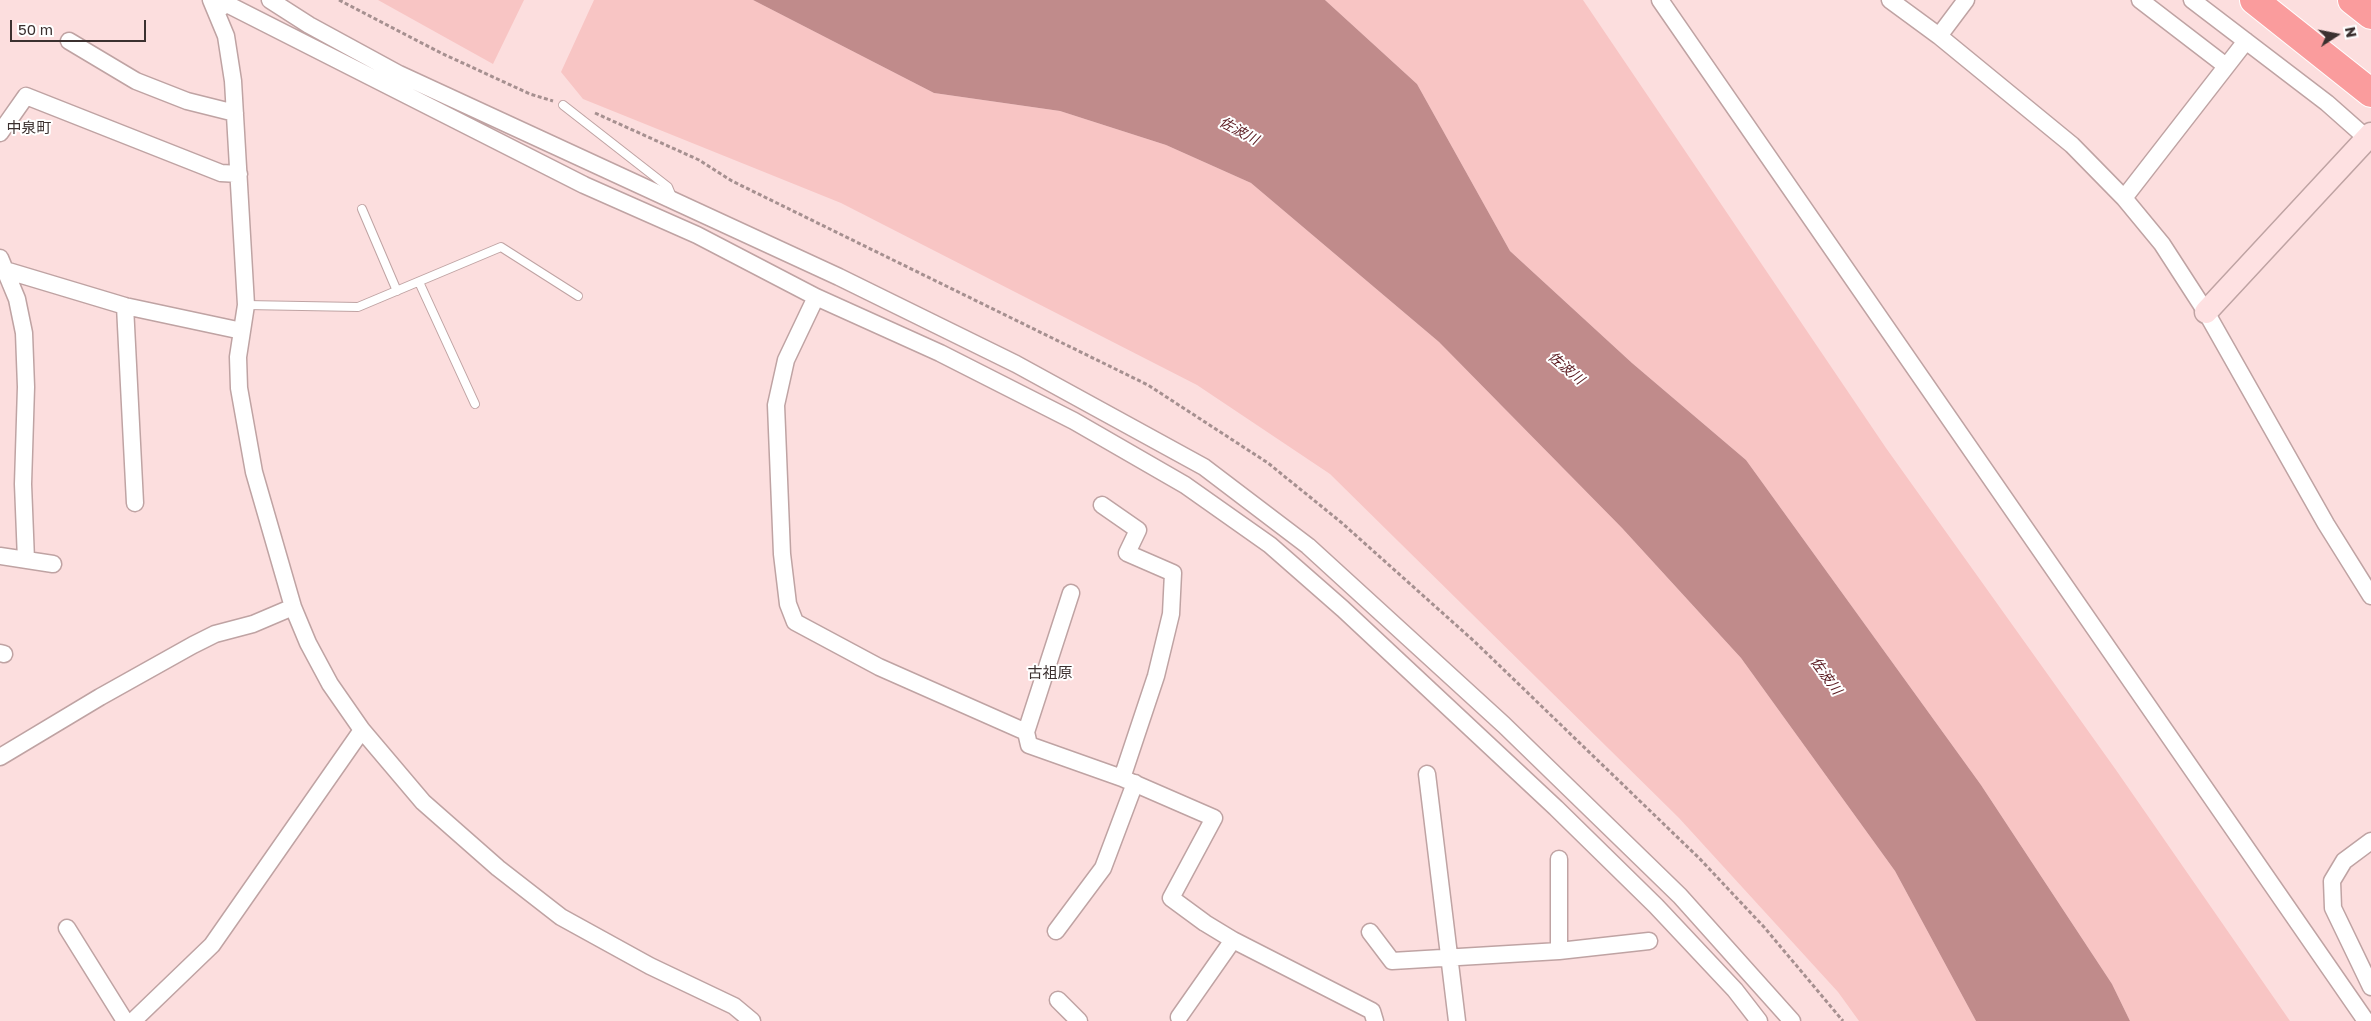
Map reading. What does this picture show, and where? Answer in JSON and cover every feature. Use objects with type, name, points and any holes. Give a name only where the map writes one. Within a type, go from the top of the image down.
[{"type":"highway","points":[[2254,0],[2371,93]]},
{"type":"highway","points":[[2352,0],[2371,15]]},
{"type":"street","points":[[270,0],[309,25],[399,74],[839,277],[1016,364],[1204,467],[1308,546],[1504,725],[1680,896],[1792,1021]]},
{"type":"street","points":[[1660,0],[2366,1021]]},
{"type":"street","points":[[1890,0],[1939,36],[2072,145],[2124,198],[2162,244],[2206,312],[2326,524],[2371,596]]},
{"type":"street","points":[[1939,36],[1966,0]]},
{"type":"street","points":[[2140,0],[2226,66]]},
{"type":"street","points":[[2192,0],[2327,103],[2369,138],[2206,312]]},
{"type":"street","points":[[752,1021],[734,1006],[650,966],[561,917],[498,868],[423,802],[362,730],[330,684],[308,644],[293,607],[254,472],[239,388],[238,357],[246,305],[233,81],[226,36],[214,5],[227,4],[575,181],[697,236],[816,296],[940,353],[1074,421],[1185,485],[1270,545],[1343,609],[1556,808],[1656,906],[1734,990],[1759,1021]]},
{"type":"street","points":[[69,41],[136,81],[187,101],[235,114]]},
{"type":"street","points":[[2124,198],[2246,41]]},
{"type":"street","points":[[0,133],[26,96],[221,173],[239,174]]},
{"type":"street","points":[[3,264],[125,306],[242,331]]},
{"type":"street","points":[[3,264],[17,300],[24,333],[26,387],[23,484],[26,560]]},
{"type":"street","points":[[816,296],[786,360],[776,405],[782,554],[788,604],[795,622],[879,667],[1026,732]]},
{"type":"street","points":[[125,306],[135,503]]},
{"type":"street","points":[[1056,931],[1102,868],[1129,781],[1171,614],[1173,572],[1127,553],[1138,530],[1102,505]]},
{"type":"street","points":[[0,558],[53,564]]},
{"type":"street","points":[[1070,593],[1026,732],[1030,745],[1129,781],[1214,818],[1171,898],[1205,923],[1233,940],[1372,1011],[1375,1021]]},
{"type":"street","points":[[0,757],[193,644],[215,634],[252,624],[293,607]]},
{"type":"street","points":[[134,1021],[212,945],[362,730]]},
{"type":"street","points":[[1427,774],[1457,1021]]},
{"type":"street","points":[[2371,841],[2344,861],[2332,881],[2333,908],[2371,987]]},
{"type":"street","points":[[1559,859],[1559,951]]},
{"type":"street","points":[[67,928],[125,1021]]},
{"type":"street","points":[[1370,932],[1392,961],[1559,951],[1649,941]]},
{"type":"street","points":[[1179,1017],[1233,940]]},
{"type":"street","points":[[1058,1000],[1079,1021]]},
{"type":"lane","points":[[563,105],[668,188],[674,201]]},
{"type":"lane","points":[[362,208],[397,291]]},
{"type":"lane","points":[[246,305],[358,307],[501,248],[578,296]]},
{"type":"lane","points":[[420,282],[475,404]]},
{"type":"shaded area","points":[[378,0],[524,0],[493,64]]},
{"type":"shaded area","points":[[594,0],[753,0],[934,93],[1060,111],[1166,145],[1251,183],[1439,342],[1622,528],[1741,658],[1895,871],[1976,1021],[1859,1021],[1838,992],[1679,818],[1330,474],[1197,385],[841,203],[583,99],[561,72]]},
{"type":"shaded area","points":[[1325,0],[1583,0],[1886,448],[2116,770],[2290,1021],[2130,1021],[2112,984],[1981,785],[1746,460],[1632,363],[1510,251],[1417,84]]},
{"type":"water","name":"佐波川","points":[[753,0],[1325,0],[1417,84],[1510,251],[1632,363],[1746,460],[1981,785],[2112,984],[2130,1021],[1976,1021],[1895,871],[1741,658],[1622,528],[1439,342],[1251,183],[1166,145],[1060,111],[934,93]]},
{"type":"district","name":"中泉町","points":[[29,128]]},
{"type":"district","name":"古祖原","points":[[1050,673]]}]
